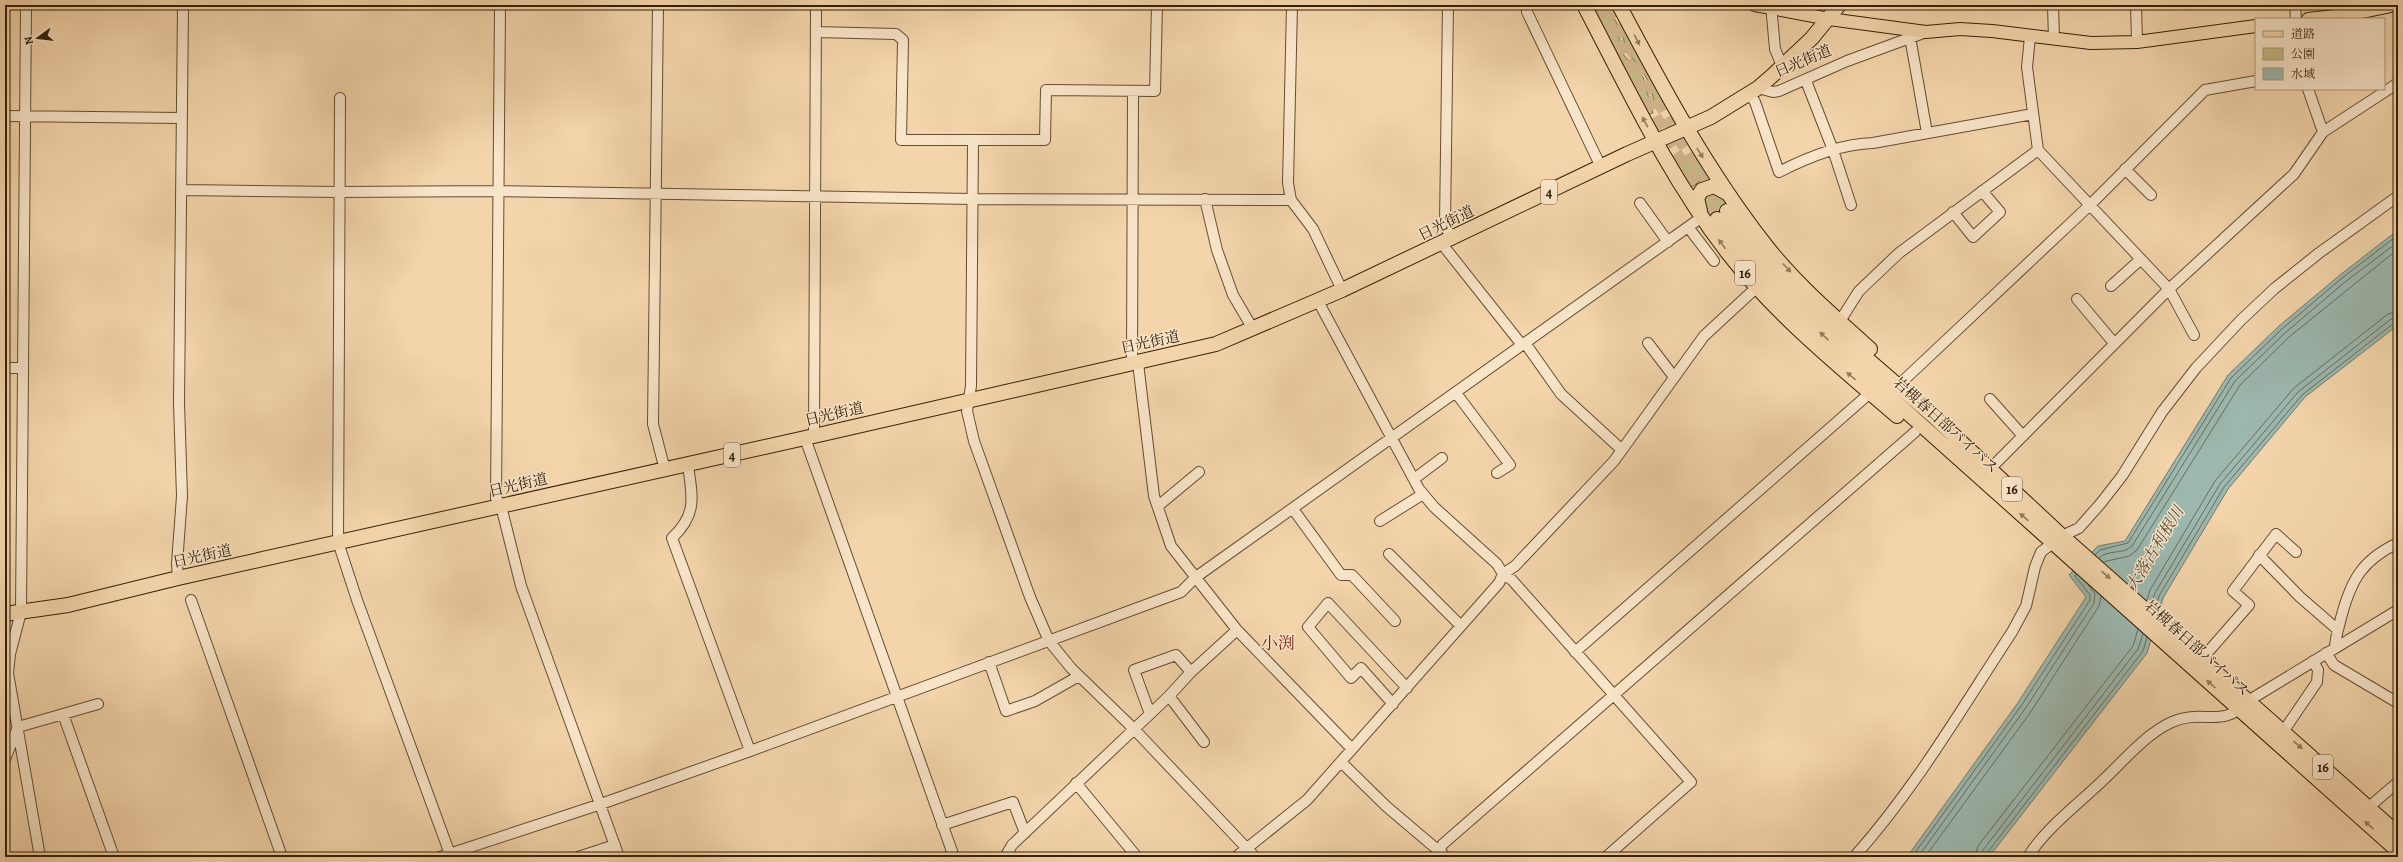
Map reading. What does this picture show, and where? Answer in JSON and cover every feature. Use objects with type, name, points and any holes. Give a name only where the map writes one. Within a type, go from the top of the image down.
[{"type":"highway","name":"16","points":[[1584,5],[1656,141],[1702,217],[1757,287],[1816,345],[1915,432],[1986,474]]},
{"type":"highway","name":"16","points":[[1619,5],[1685,128],[1728,195],[1768,248],[1804,287],[1904,380],[1932,415]]},
{"type":"highway","name":"4","points":[[1754,91],[1782,66],[1829,19],[1839,5]]},
{"type":"highway","name":"日光街道","points":[[5,614],[68,605],[178,578],[665,470],[1216,344],[1318,301],[1447,242],[1601,167],[1711,116],[1754,91]]},
{"type":"highway","name":"16","points":[[1702,217],[1697,198],[1702,190],[1714,186],[1728,195]]},
{"type":"highway","name":"岩槻春日部バイパス","points":[[1986,474],[1932,415],[1828,325],[1788,286],[1722,215],[1786,300],[1986,474],[2244,705],[2398,851]]},
{"type":"highway","name":"岩槻春日部バイパス","points":[[2163,633],[2201,660],[2244,705],[2283,732],[2398,834]]},
{"type":"main road","points":[[1755,5],[1771,6],[1829,19],[1926,32]]},
{"type":"main road","points":[[2317,18],[2353,14],[2396,5]]},
{"type":"main road","name":"日光街道","points":[[1926,32],[1960,29],[2091,43],[2137,42],[2255,26]]},
{"type":"street","points":[[26,5],[21,612],[10,654],[8,673],[40,857]]},
{"type":"street","points":[[178,578],[177,564],[182,496],[179,403],[183,5]]},
{"type":"street","points":[[500,5],[496,498],[501,506],[521,586],[619,857]]},
{"type":"street","points":[[658,5],[653,424],[665,470]]},
{"type":"street","points":[[816,5],[815,196],[810,437],[896,695],[954,857]]},
{"type":"street","points":[[816,32],[896,34],[903,40],[901,140],[1045,140],[1046,90],[1155,90],[1157,5]]},
{"type":"street","points":[[1292,5],[1288,183],[1290,200],[1313,229],[1342,290]]},
{"type":"street","points":[[1448,5],[1445,223],[1447,242],[1561,394],[1622,450]]},
{"type":"street","points":[[1527,5],[1527,12],[1601,167]]},
{"type":"street","points":[[2053,5],[2054,39]]},
{"type":"street","points":[[2136,5],[2137,42]]},
{"type":"street","points":[[2295,5],[2296,18]]},
{"type":"street","points":[[1771,6],[1775,49],[1782,66]]},
{"type":"street","name":"日光街道","points":[[1754,91],[1779,91],[1806,81],[1847,61],[1926,32]]},
{"type":"street","points":[[2030,37],[2027,67],[2038,150],[2091,204],[2169,289],[2194,335]]},
{"type":"street","points":[[1910,38],[1926,133]]},
{"type":"street","points":[[1806,81],[1833,150],[1851,205]]},
{"type":"street","points":[[1904,380],[2091,204],[2205,90],[2255,81]]},
{"type":"street","points":[[1986,474],[2169,289],[2294,174],[2323,132],[2398,83]]},
{"type":"street","points":[[2308,90],[2323,132]]},
{"type":"street","points":[[1133,91],[1131,199],[1135,363],[1154,496],[1171,546],[1237,630],[1352,749]]},
{"type":"street","points":[[1754,91],[1755,102],[1779,172],[1796,164],[1852,144],[1873,143],[2033,114]]},
{"type":"street","points":[[340,98],[338,542],[356,600],[446,856],[601,804],[750,751],[896,695],[1049,641],[1181,592],[1196,577],[1702,217]]},
{"type":"street","points":[[5,116],[181,118]]},
{"type":"street","points":[[973,141],[971,386],[967,411],[974,441],[1030,597],[1049,641],[1079,676],[1134,728],[1255,857]]},
{"type":"street","points":[[1840,321],[1859,291],[1899,253],[2038,150]]},
{"type":"street","points":[[2125,169],[2151,195]]},
{"type":"street","points":[[181,190],[340,192],[499,191],[972,199],[1290,200]]},
{"type":"street","points":[[1953,212],[1973,237],[2000,212],[1982,191]]},
{"type":"street","points":[[1854,857],[1875,834],[1906,791],[2012,632],[2026,606],[2035,567],[2041,552],[2057,539],[2079,528],[2101,503],[2122,476],[2162,412],[2196,368],[2241,320],[2296,271],[2398,196]]},
{"type":"street","points":[[1205,199],[1217,250],[1233,295],[1253,329]]},
{"type":"street","points":[[1640,202],[1668,242]]},
{"type":"street","points":[[1688,227],[1714,261]]},
{"type":"street","points":[[2111,286],[2141,259]]},
{"type":"street","points":[[1236,857],[1307,800],[1499,583],[1504,574],[1515,566],[1622,450],[1704,336],[1757,287]]},
{"type":"street","points":[[2077,299],[2114,343]]},
{"type":"street","points":[[1318,301],[1391,438],[1423,494],[1497,564],[1504,574],[1512,580],[1575,652],[1614,693],[1691,782],[1606,857]]},
{"type":"street","points":[[1648,343],[1674,377]]},
{"type":"street","points":[[5,368],[22,368]]},
{"type":"street","points":[[1456,392],[1510,465],[1497,473]]},
{"type":"street","points":[[1575,652],[1870,393]]},
{"type":"street","points":[[1990,399],[2023,436]]},
{"type":"street","points":[[1436,853],[1591,716],[1614,693],[1915,432]]},
{"type":"street","points":[[1414,479],[1442,458]]},
{"type":"street","points":[[688,464],[693,505],[682,529],[672,538],[750,751]]},
{"type":"street","points":[[1158,506],[1199,472]]},
{"type":"street","points":[[1380,521],[1423,494]]},
{"type":"street","points":[[1292,509],[1341,575],[1352,575],[1395,621]]},
{"type":"street","points":[[2201,660],[2248,605],[2232,591],[2276,534],[2296,552]]},
{"type":"street","points":[[2335,648],[2347,594],[2360,570],[2379,552],[2398,543]]},
{"type":"street","points":[[1390,554],[1461,626]]},
{"type":"street","points":[[2259,556],[2300,597],[2338,630]]},
{"type":"street","points":[[191,600],[282,857]]},
{"type":"street","points":[[1393,704],[1361,668],[1351,678],[1308,627],[1328,603],[1407,688]]},
{"type":"street","points":[[2028,857],[2033,848],[2073,809],[2163,727],[2182,719],[2227,717],[2313,661],[2398,610]]},
{"type":"street","points":[[1005,857],[1012,845],[1169,696],[1191,672],[1237,630]]},
{"type":"street","points":[[2326,653],[2334,665],[2398,703]]},
{"type":"street","points":[[1150,714],[1134,670],[1176,655],[1191,672]]},
{"type":"street","points":[[2283,732],[2317,682],[2318,670],[2313,661]]},
{"type":"street","points":[[989,662],[1006,711],[1035,702],[1079,676]]},
{"type":"street","points":[[1169,696],[1204,742]]},
{"type":"street","points":[[18,727],[98,704]]},
{"type":"street","points":[[63,714],[114,857]]},
{"type":"street","points":[[5,759],[18,727]]},
{"type":"street","points":[[1341,762],[1436,853],[1446,857]]},
{"type":"street","points":[[2369,808],[2398,782]]},
{"type":"street","points":[[1076,783],[1137,857]]},
{"type":"street","points":[[942,825],[1013,802],[1025,833]]},
{"type":"street","points":[[578,857],[615,845]]},
{"type":"green space","points":[[1596,12],[1612,16],[1617,23],[1621,52],[1643,77],[1653,113],[1647,115]]},
{"type":"green space","points":[[1622,25],[1663,100],[1665,107],[1656,108],[1650,85],[1642,70],[1625,49]]},
{"type":"green space","points":[[1695,155],[1710,179],[1700,181],[1692,187],[1688,185],[1676,162]]},
{"type":"green space","points":[[1714,190],[1730,205],[1711,219],[1703,209],[1703,195]]},
{"type":"water","name":"大落古利根川","points":[[2398,230],[2398,325],[2305,397],[2228,489],[2163,598],[2147,653],[1989,857],[1907,857],[2017,704],[2086,597],[2069,575],[2098,546],[2125,541],[2228,375],[2279,326],[2340,275]]},
{"type":"tunnel","points":[[1597,5],[1666,139],[1717,219]]},
{"type":"tunnel","points":[[1610,5],[1674,129],[1727,211]]},
{"type":"district","name":"小渕","points":[[1278,643]]}]
